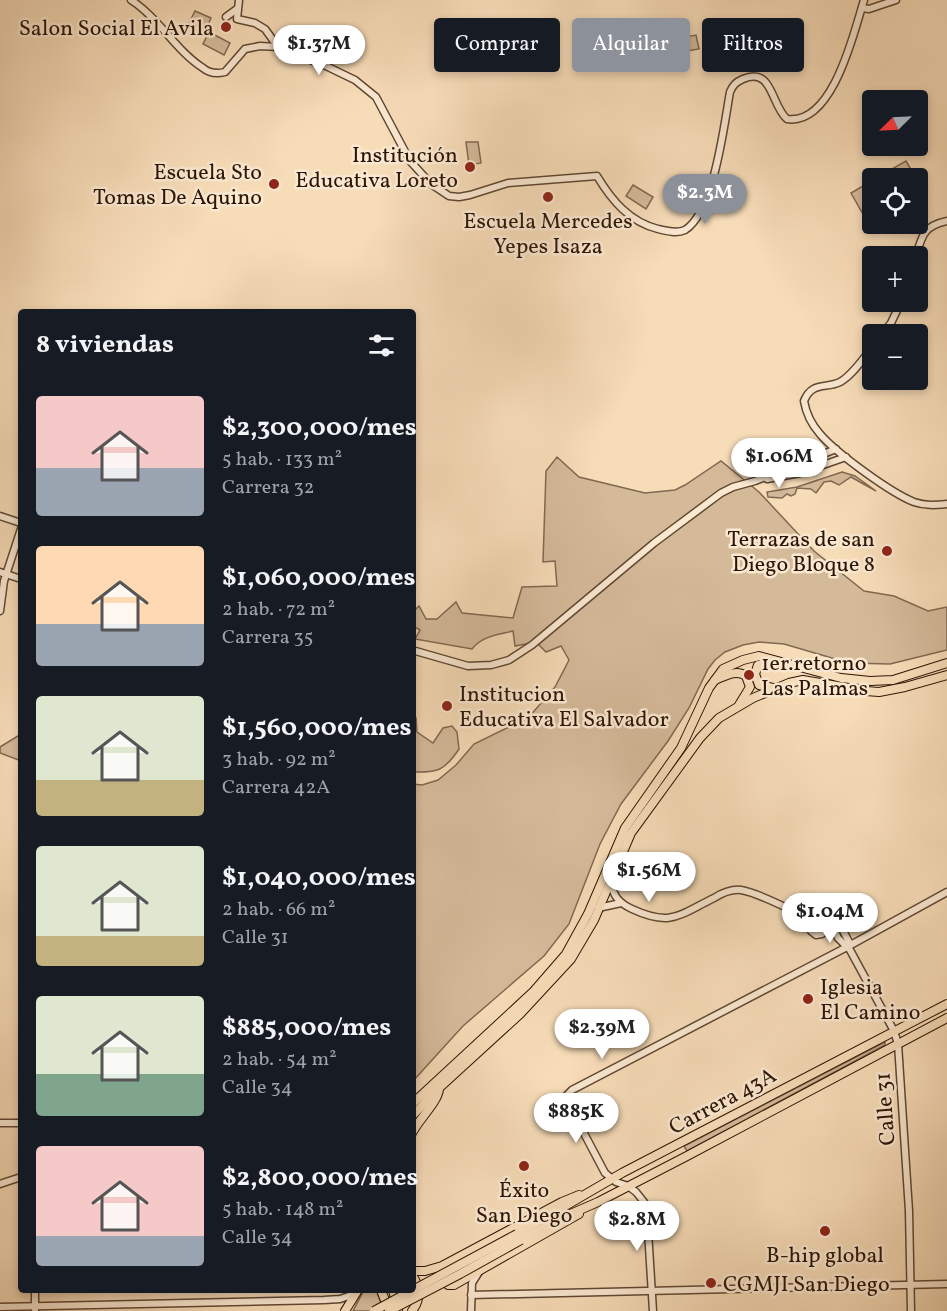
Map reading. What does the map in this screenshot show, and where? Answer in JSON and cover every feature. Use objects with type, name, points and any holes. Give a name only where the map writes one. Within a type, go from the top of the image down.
[{"type":"main road","points":[[416,1100],[533,992],[566,954],[588,914],[625,828],[681,748],[697,711],[723,669],[750,657],[759,656],[853,681],[893,680],[947,663]]},
{"type":"main road","points":[[779,661],[762,663],[755,671],[759,685],[770,688],[779,687]]},
{"type":"main road","points":[[715,680],[738,672],[746,676],[749,690],[738,706]]},
{"type":"main road","points":[[416,1112],[520,1014],[571,959],[586,935],[611,882],[621,854],[639,820],[708,728],[738,706],[779,687],[804,680],[866,692],[886,691],[947,675]]},
{"type":"main road","name":"Carrera 43A","points":[[519,1237],[611,1179],[947,1004]]},
{"type":"main road","name":"Carrera 43A","points":[[519,1237],[598,1202],[947,1018]]},
{"type":"main road","points":[[416,1127],[437,1097],[439,1088]]},
{"type":"main road","points":[[416,1272],[442,1266],[562,1202],[596,1189]]},
{"type":"main road","points":[[442,1266],[443,1280],[450,1285],[562,1225],[598,1202]]},
{"type":"main road","points":[[416,1290],[519,1237]]},
{"type":"main road","points":[[382,1293],[389,1311],[460,1274],[519,1237]]},
{"type":"main road","points":[[412,1311],[418,1302],[416,1280]]},
{"type":"main road","points":[[345,1311],[356,1293]]},
{"type":"main road","points":[[394,1293],[399,1311]]},
{"type":"main road","points":[[374,1311],[409,1293]]},
{"type":"street","points":[[131,0],[159,24],[203,69],[225,72],[245,49],[260,46],[278,48],[355,80],[376,97],[410,161],[441,192],[448,196],[459,197],[508,183],[597,176],[610,196],[631,216],[648,226],[669,232],[681,231],[692,223],[706,202],[730,92],[737,81],[748,77],[761,78],[787,119],[803,119],[809,116],[834,84],[851,46],[864,0]]},
{"type":"street","points":[[239,0],[237,19],[255,23],[265,29],[278,48]]},
{"type":"street","points":[[862,8],[869,9],[896,0]]},
{"type":"street","points":[[226,17],[238,9]]},
{"type":"street","points":[[260,46],[265,42],[267,33]]},
{"type":"street","points":[[919,246],[928,227],[947,221]]},
{"type":"street","points":[[862,360],[847,378],[820,386],[804,397],[804,406],[819,434],[846,457],[892,490],[914,502],[930,505],[947,504]]},
{"type":"street","points":[[755,481],[836,449]]},
{"type":"street","points":[[416,651],[468,666],[499,663],[517,656],[654,543],[709,501],[733,487],[800,473],[846,457]]},
{"type":"street","points":[[0,516],[18,522]]},
{"type":"street","points":[[0,611],[3,573],[18,536]]},
{"type":"street","points":[[3,573],[18,578]]},
{"type":"street","points":[[611,882],[612,893],[622,903],[658,918],[668,919],[731,891],[741,890],[802,915],[812,923]]},
{"type":"street","points":[[653,1311],[646,1209],[639,1195],[605,1173],[573,1113],[567,1095],[572,1090],[947,892]]},
{"type":"street","points":[[598,908],[622,903]]},
{"type":"street","points":[[820,920],[830,924],[822,934],[816,935],[811,932],[812,923],[820,920]]},
{"type":"street","name":"Calle 31","points":[[830,924],[849,945],[894,1031],[898,1044],[909,1211],[911,1311]]},
{"type":"street","points":[[0,1123],[18,1124]]},
{"type":"street","points":[[0,1184],[18,1178]]},
{"type":"street","points":[[471,1311],[473,1280],[480,1269]]},
{"type":"street","points":[[471,1295],[947,1284]]},
{"type":"street","points":[[0,1306],[35,1308],[324,1300],[340,1299],[355,1293]]},
{"type":"shaded area","points":[[195,11],[211,18],[206,30],[189,23]]},
{"type":"shaded area","points":[[209,32],[230,43],[224,55],[203,44]]},
{"type":"shaded area","points":[[696,35],[699,49],[690,51],[690,36]]},
{"type":"shaded area","points":[[466,142],[478,142],[481,163],[469,165]]},
{"type":"shaded area","points":[[906,161],[910,168],[894,168]]},
{"type":"shaded area","points":[[633,185],[653,197],[646,209],[626,196]]},
{"type":"shaded area","points":[[862,186],[862,212],[851,193]]},
{"type":"shaded area","points":[[557,457],[579,477],[645,493],[675,490],[721,461],[759,492],[814,551],[864,591],[894,596],[928,611],[947,607],[947,650],[890,664],[849,663],[784,644],[759,642],[725,652],[715,660],[668,741],[621,804],[600,844],[569,924],[544,956],[463,1026],[416,1078],[416,784],[422,785],[438,780],[456,765],[474,744],[529,717],[555,687],[569,660],[561,646],[546,652],[536,642],[515,646],[513,631],[485,639],[472,649],[416,639],[420,630],[416,628],[416,609],[419,606],[426,619],[437,619],[456,602],[462,613],[513,618],[522,587],[557,586],[555,561],[543,562],[546,471]]},
{"type":"shaded area","points":[[842,472],[855,476],[876,491],[851,477],[839,485],[831,481],[824,482],[816,493],[811,489],[797,488],[795,494],[791,496],[787,494],[782,498],[768,497],[767,492],[797,487]]},
{"type":"shaded area","points":[[416,718],[417,732],[433,743],[443,728],[452,726],[457,732],[459,749],[445,766],[429,772],[416,772]]},
{"type":"shaded area","points":[[18,736],[18,760],[0,753],[0,747]]},
{"type":"shaded area","points":[[885,1042],[885,1045],[687,1151],[684,1146]]},
{"type":"shaded area","points":[[362,1293],[377,1293],[384,1311],[353,1311]]},
{"type":"place","name":"Salon Social El Avila","points":[[226,27]]},
{"type":"place","name":"Institución Educativa Loreto","points":[[470,167]]},
{"type":"place","name":"Escuela Sto Tomas De Aquino","points":[[274,184]]},
{"type":"place","name":"Escuela Mercedes Yepes Isaza","points":[[548,197]]},
{"type":"place","name":"Terrazas de san Diego Bloque 8","points":[[887,551]]},
{"type":"place","name":"1er.retorno Las Palmas","points":[[749,675]]},
{"type":"place","name":"Institucion Educativa El Salvador","points":[[447,706]]},
{"type":"place","name":"Iglesia El Camino","points":[[808,999]]},
{"type":"place","name":"Éxito San Diego","points":[[524,1166]]},
{"type":"place","name":"B-hip global","points":[[825,1231]]},
{"type":"place","name":"CGMJI San Diego","points":[[711,1283]]}]
